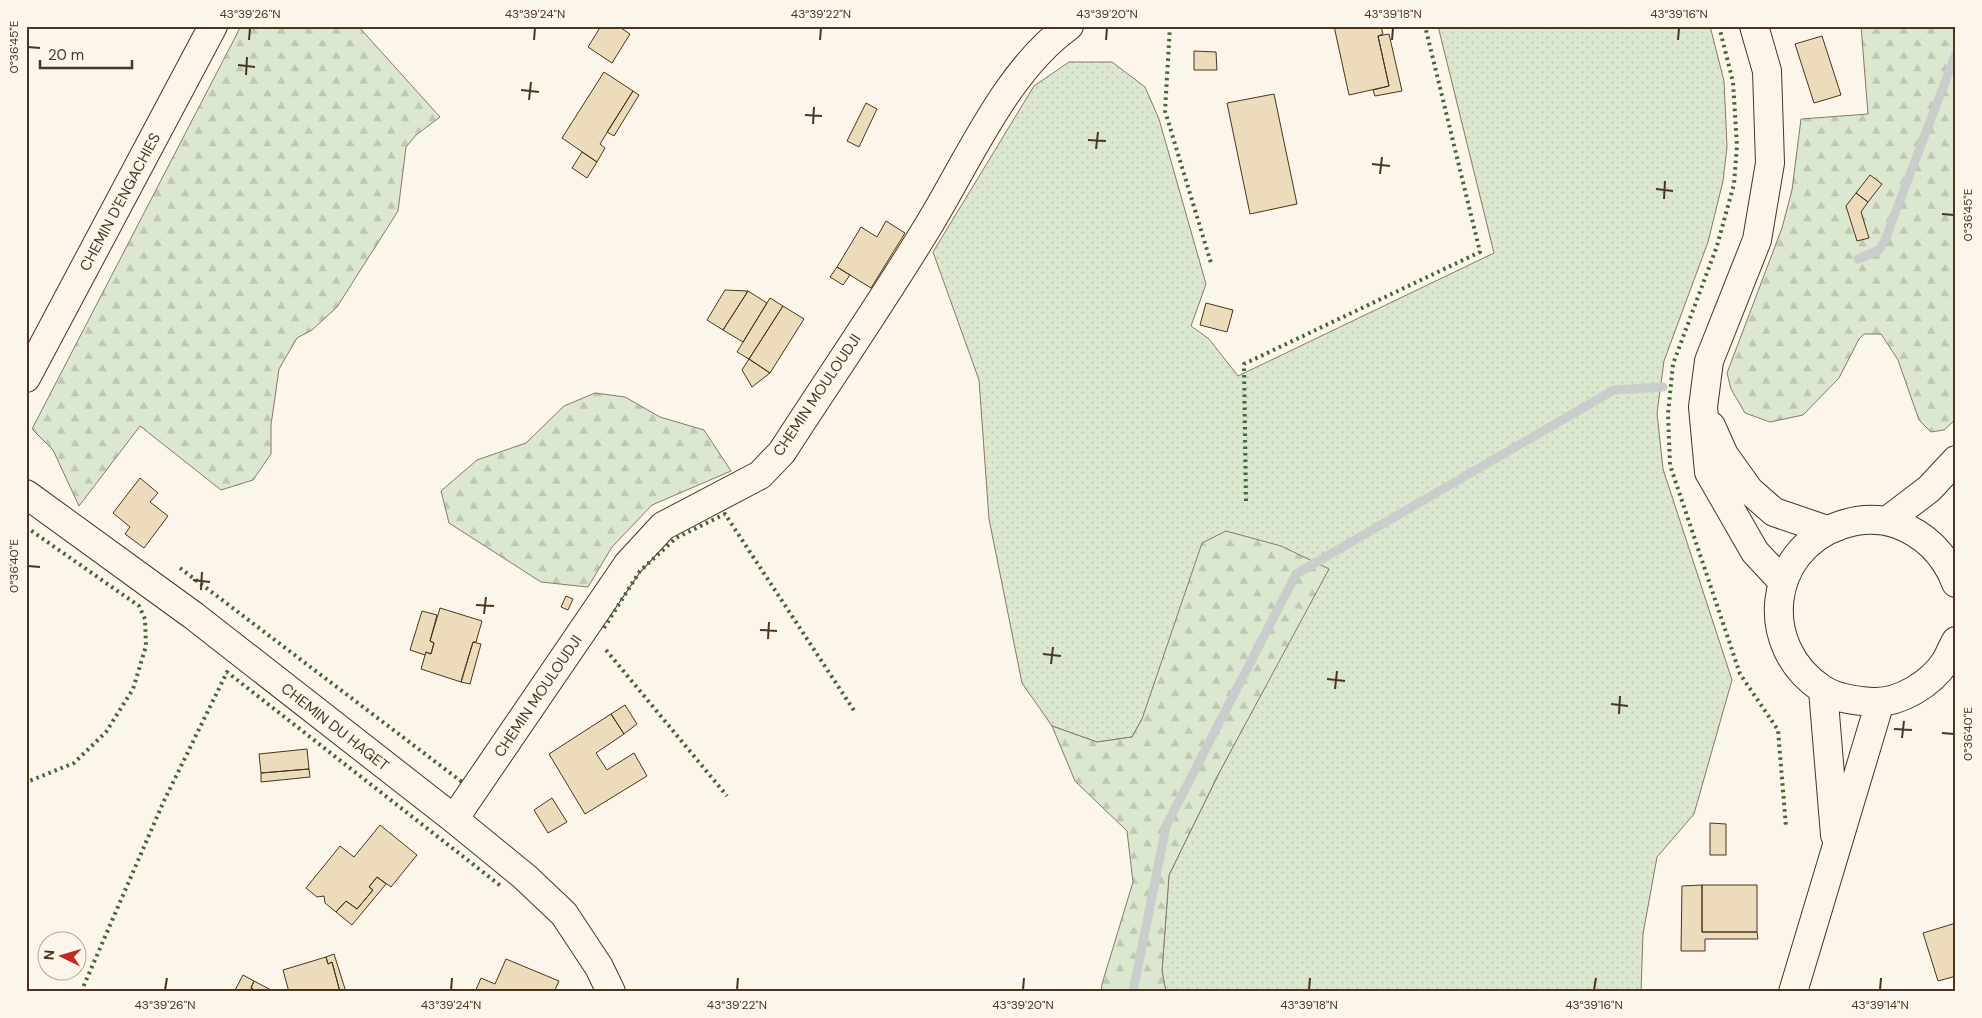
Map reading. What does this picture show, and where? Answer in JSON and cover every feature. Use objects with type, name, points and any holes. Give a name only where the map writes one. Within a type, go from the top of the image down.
[{"type":"street","name":"CHEMIN D'ENGACHIES","points":[[26,378],[213,26]]},
{"type":"street","name":"CHEMIN MOULOUDJI","points":[[454,819],[628,564],[663,526],[760,475],[782,452],[929,224],[1012,83],[1056,36],[1069,26]]},
{"type":"street","points":[[1754,26],[1767,71],[1770,163],[1756,240],[1710,361],[1703,407],[1710,472],[1755,552],[1783,582]]},
{"type":"street","points":[[1703,407],[1724,454],[1748,490],[1774,512],[1827,530]]},
{"type":"street","points":[[1887,521],[1929,488],[1956,460]]},
{"type":"street","name":"CHEMIN DU HAGET","points":[[26,494],[194,616],[454,819],[525,877],[564,914],[599,967],[611,992]]},
{"type":"street","points":[[1952,658],[1927,682],[1906,695],[1880,702],[1850,700],[1823,690],[1799,670],[1784,643],[1778,612],[1783,582],[1793,561],[1808,543],[1827,530],[1856,520],[1887,521],[1912,530],[1934,546],[1954,569]]},
{"type":"street","points":[[1823,690],[1836,849]]},
{"type":"street","points":[[1793,992],[1880,702]]},
{"type":"green space","points":[[241,26],[358,26],[440,117],[416,135],[406,147],[398,211],[337,307],[312,330],[297,338],[279,369],[271,425],[271,454],[253,480],[221,490],[140,426],[79,506],[53,450],[32,429]]},
{"type":"green space","points":[[1438,26],[1710,26],[1724,81],[1727,147],[1723,181],[1708,242],[1664,361],[1657,413],[1663,469],[1732,680],[1694,814],[1657,857],[1643,934],[1641,992],[1166,992],[1162,971],[1169,875],[1219,773],[1271,675],[1142,719],[1132,737],[1097,742],[1052,726],[1022,683],[989,519],[979,380],[933,252],[1034,86],[1069,62],[1112,62],[1145,87],[1159,119],[1206,284],[1191,326],[1209,339],[1238,376],[1494,253]]},
{"type":"green space","points":[[1861,26],[1956,26],[1956,419],[1944,430],[1931,432],[1919,420],[1898,360],[1881,334],[1864,334],[1859,339],[1839,378],[1803,415],[1770,422],[1745,413],[1731,389],[1727,373],[1782,228],[1792,190],[1801,119],[1868,114]]},
{"type":"green space","points":[[595,393],[625,397],[660,417],[704,430],[731,471],[652,505],[612,547],[588,587],[541,582],[449,523],[441,491],[477,460],[526,443],[564,406]]},
{"type":"green space","points":[[1226,531],[1281,546],[1329,569],[1219,773],[1169,875],[1162,971],[1166,992],[1101,992],[1133,882],[1127,831],[1075,781],[1052,726],[1097,742],[1132,737],[1142,719],[1202,543]]},
{"type":"building","points":[[601,26],[618,26],[630,34],[612,63],[588,47]]},
{"type":"building","points":[[1334,26],[1381,26],[1383,34],[1378,36],[1389,86],[1349,95]]},
{"type":"building","points":[[1389,34],[1402,91],[1375,96],[1373,90],[1389,86],[1378,36]]},
{"type":"building","points":[[1822,36],[1841,95],[1814,103],[1795,44]]},
{"type":"building","points":[[1194,51],[1216,52],[1217,70],[1194,70]]},
{"type":"building","points":[[604,72],[633,91],[600,144],[605,148],[597,162],[562,138]]},
{"type":"building","points":[[633,91],[639,95],[614,136],[607,132]]},
{"type":"building","points":[[1274,94],[1297,204],[1250,214],[1227,103]]},
{"type":"building","points":[[866,103],[877,109],[859,147],[847,141]]},
{"type":"building","points":[[582,152],[597,162],[587,178],[572,168]]},
{"type":"building","points":[[1870,175],[1882,184],[1868,202],[1856,193]]},
{"type":"building","points":[[1856,193],[1868,202],[1861,212],[1869,238],[1857,241],[1846,206]]},
{"type":"building","points":[[886,221],[905,233],[871,288],[837,267],[861,227],[877,237]]},
{"type":"building","points":[[837,267],[850,275],[843,285],[830,277]]},
{"type":"building","points":[[725,290],[748,291],[723,330],[707,320]]},
{"type":"building","points":[[748,291],[767,303],[743,342],[723,330]]},
{"type":"building","points":[[770,298],[783,306],[749,359],[737,352]]},
{"type":"building","points":[[1206,303],[1233,310],[1227,332],[1200,325]]},
{"type":"building","points":[[783,306],[804,319],[770,373],[749,359]]},
{"type":"building","points":[[749,359],[770,373],[752,387],[742,370]]},
{"type":"building","points":[[140,478],[158,493],[150,502],[168,516],[144,548],[125,534],[130,527],[113,513]]},
{"type":"building","points":[[566,596],[573,599],[568,610],[561,607]]},
{"type":"building","points":[[440,608],[482,621],[476,642],[473,642],[461,682],[421,669],[426,652],[431,654],[434,643],[430,641]]},
{"type":"building","points":[[422,611],[437,615],[430,641],[434,643],[431,654],[426,652],[425,655],[410,650]]},
{"type":"building","points":[[473,642],[481,644],[470,684],[461,682]]},
{"type":"building","points":[[625,705],[637,724],[624,734],[611,714]]},
{"type":"building","points":[[611,714],[624,734],[596,753],[607,770],[634,753],[647,776],[585,814],[549,754]]},
{"type":"building","points":[[307,749],[309,769],[261,773],[259,754]]},
{"type":"building","points":[[309,769],[310,777],[261,782],[261,773]]},
{"type":"building","points":[[552,798],[567,822],[548,833],[534,810]]},
{"type":"building","points":[[1710,823],[1726,824],[1726,855],[1710,855]]},
{"type":"building","points":[[380,825],[417,855],[391,887],[377,877],[369,887],[373,890],[357,909],[346,901],[336,912],[325,903],[324,896],[317,897],[306,888],[340,846],[354,857]]},
{"type":"building","points":[[377,877],[386,884],[352,925],[336,912],[346,901],[357,909],[373,890],[369,887]]},
{"type":"building","points":[[1702,885],[1757,885],[1757,932],[1702,932]]},
{"type":"building","points":[[1702,885],[1702,932],[1757,932],[1758,939],[1705,939],[1705,951],[1681,951],[1682,886]]},
{"type":"building","points":[[1956,923],[1956,976],[1938,981],[1923,933]]},
{"type":"building","points":[[334,954],[346,992],[340,992],[332,962],[328,964],[326,957]]},
{"type":"building","points":[[326,957],[328,964],[332,962],[340,992],[289,992],[283,970]]},
{"type":"building","points":[[506,959],[559,981],[554,992],[475,992],[481,978],[495,984]]},
{"type":"building","points":[[243,975],[254,981],[251,988],[258,992],[234,992]]},
{"type":"building","points":[[254,981],[271,990],[271,992],[258,992],[251,988]]},
{"type":"waterway","points":[[1858,259],[1879,250],[1885,240],[1956,53]]},
{"type":"waterway","points":[[1133,992],[1166,826],[1296,574],[1614,390],[1663,387]]},
{"type":"hedge","points":[[1170,26],[1165,111],[1211,263]]},
{"type":"hedge","points":[[1246,501],[1244,364],[1480,252],[1425,26]]},
{"type":"hedge","points":[[1719,26],[1733,82],[1737,146],[1734,184],[1717,246],[1673,364],[1668,414],[1670,465],[1740,674],[1778,730],[1786,827]]},
{"type":"hedge","points":[[604,628],[640,571],[676,538],[725,514],[855,712]]},
{"type":"hedge","points":[[26,527],[139,606],[145,619],[146,646],[133,689],[106,732],[74,763],[27,782]]},
{"type":"hedge","points":[[180,568],[462,782]]},
{"type":"hedge","points":[[606,650],[727,796]]},
{"type":"hedge","points":[[81,992],[163,803],[227,672],[502,887]]}]
